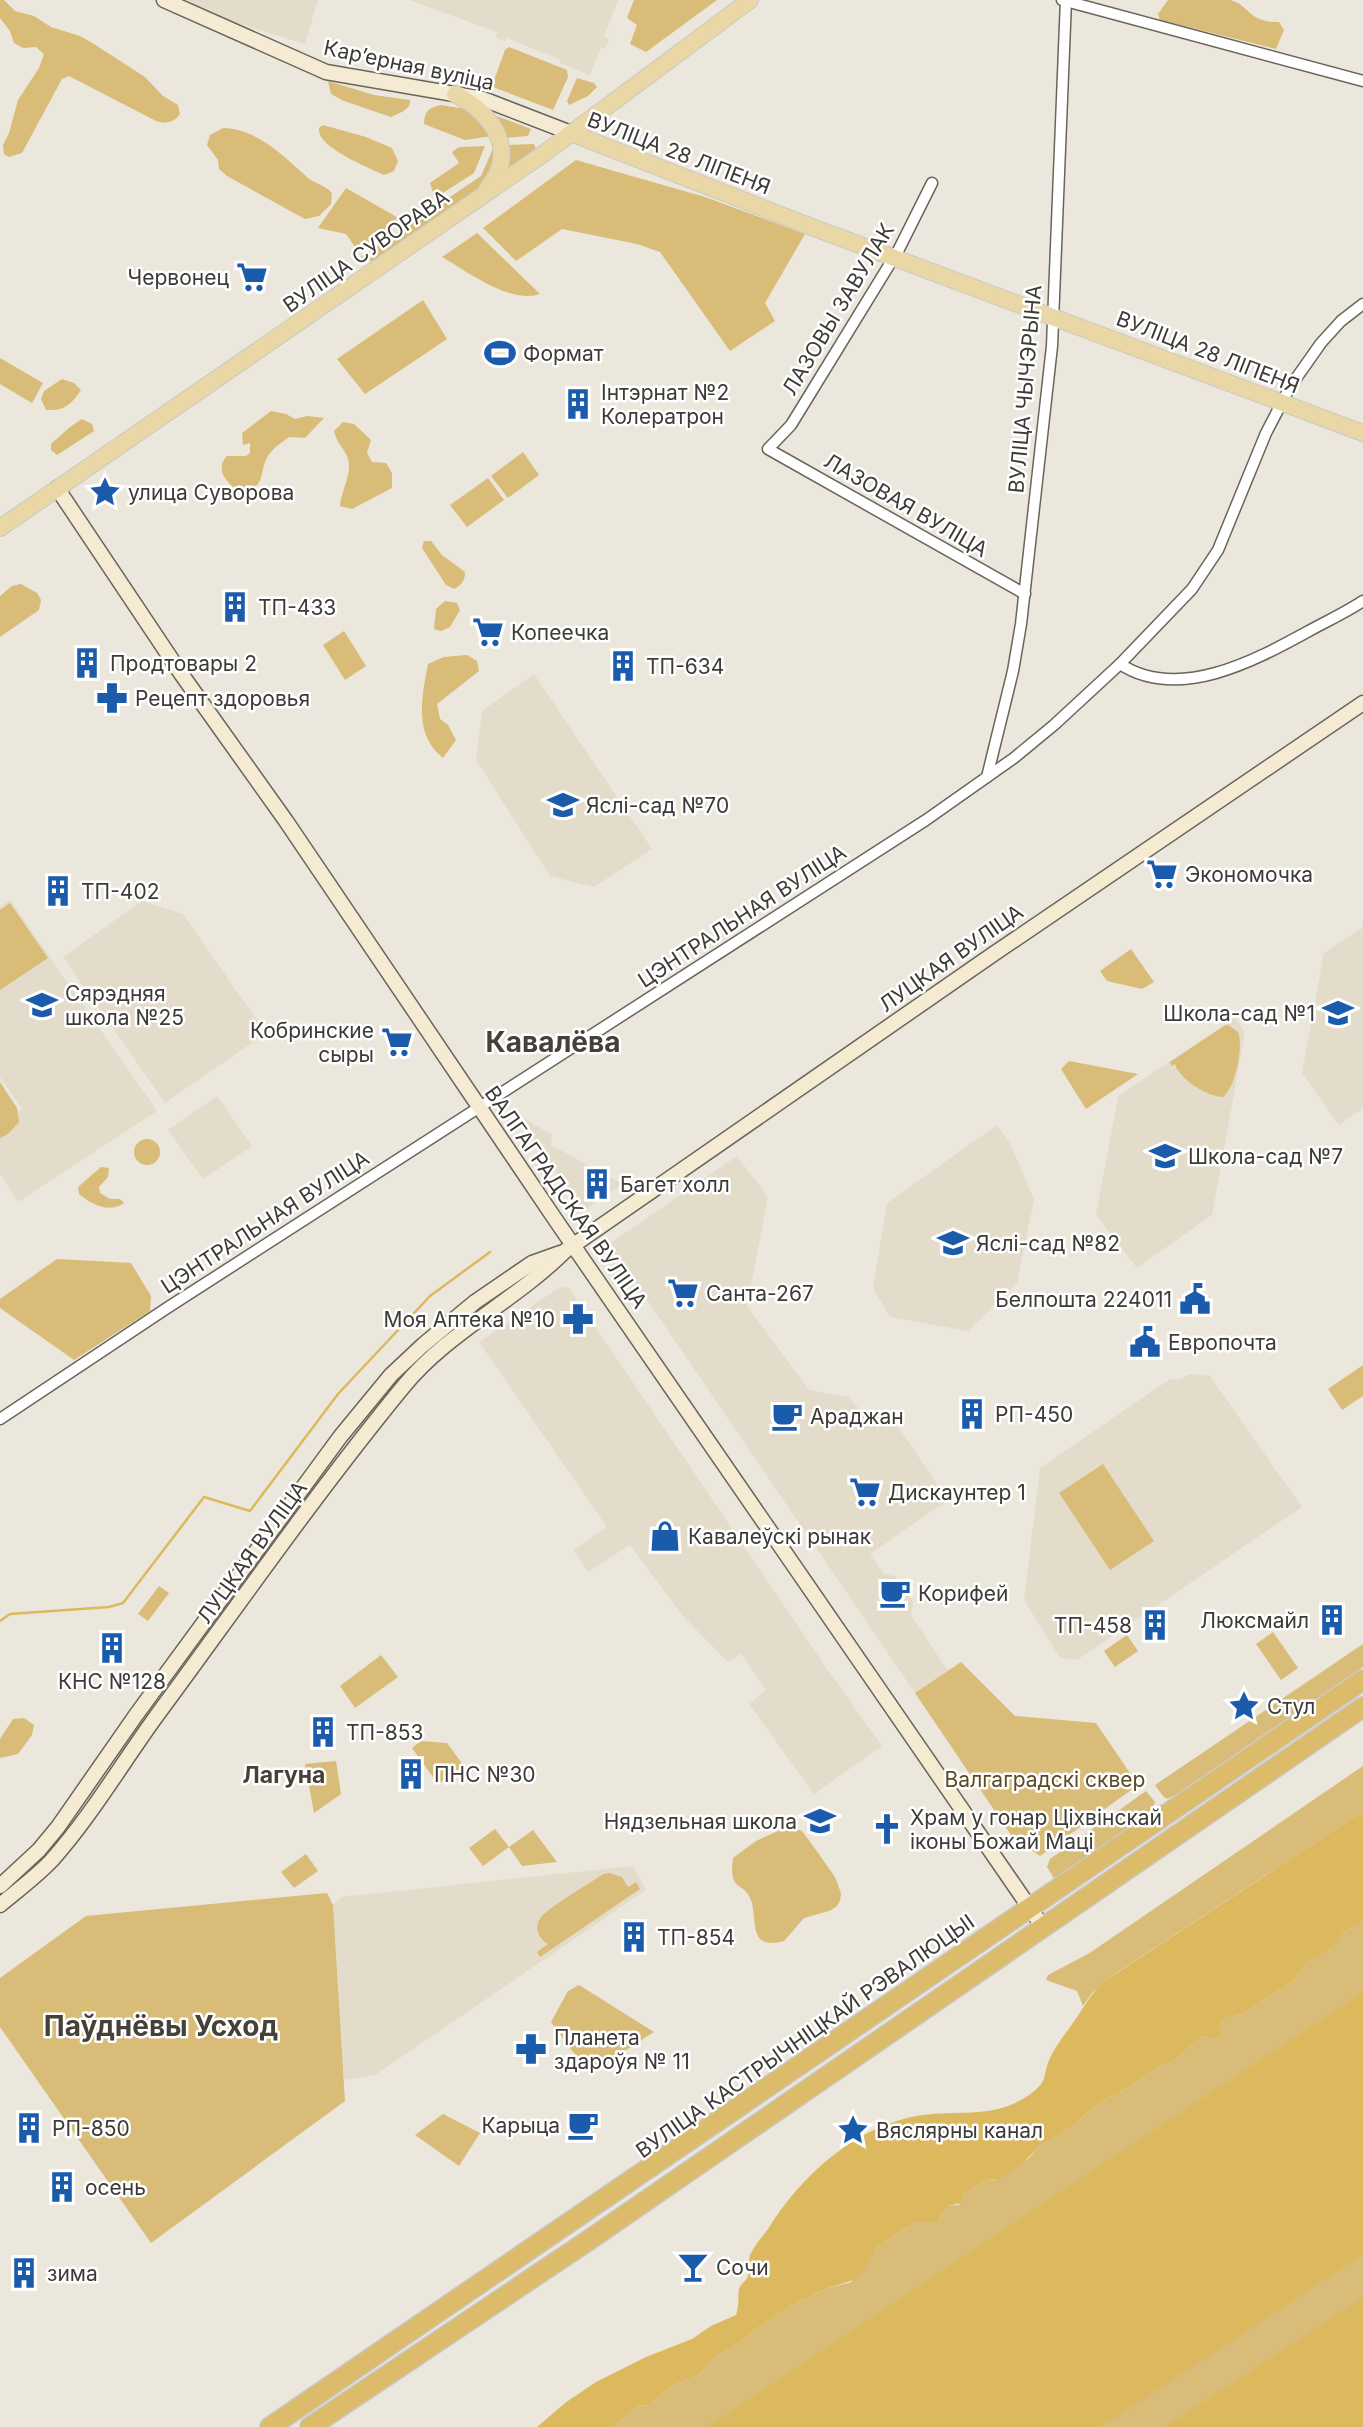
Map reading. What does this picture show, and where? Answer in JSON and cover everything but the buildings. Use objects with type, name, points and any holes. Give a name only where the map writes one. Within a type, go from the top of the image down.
[{"type":"highway","name":"ВУЛІЦА КАСТРЫЧНІЦКАЙ РЭВАЛЮЦЫІ","points":[[270,2427],[721,2122],[1363,1680]]},
{"type":"highway","name":"ВУЛІЦА КАСТРЫЧНІЦКАЙ РЭВАЛЮЦЫІ","points":[[310,2427],[684,2174],[1363,1707]]},
{"type":"highway","points":[[721,2122],[733,2140]]},
{"type":"highway","points":[[672,2155],[684,2174]]},
{"type":"main road","name":"Карʼерная вуліца","points":[[164,0],[326,72],[483,99],[571,133]]},
{"type":"main road","name":"ВУЛІЦА СУВОРАВА","points":[[0,528],[571,133],[750,0]]},
{"type":"main road","points":[[455,94],[483,112],[490,120],[500,142],[501,163],[498,172],[486,190],[472,202]]},
{"type":"main road","name":"ВУЛІЦА 28 ЛІПЕНЯ","points":[[571,133],[626,146],[896,253],[1284,398],[1363,424]]},
{"type":"main road","name":"ВУЛІЦА 28 ЛІПЕНЯ","points":[[1284,398],[1363,433]]},
{"type":"main road","name":"ВАЛГАГРАДСКАЯ ВУЛІЦА","points":[[57,488],[480,1108],[570,1248],[1043,1927]]},
{"type":"main road","name":"ЛУЦКАЯ ВУЛІЦА","points":[[0,1905],[50,1862],[75,1833],[108,1783],[321,1494],[404,1385],[433,1356],[491,1310],[541,1276],[570,1248],[1363,703]]},
{"type":"main road","name":"ЛУЦКАЯ ВУЛІЦА","points":[[0,1886],[40,1850],[58,1827],[94,1773],[340,1437],[383,1386],[423,1345],[475,1302],[532,1263],[570,1248]]},
{"type":"main road","points":[[307,1484],[321,1494]]},
{"type":"main road","points":[[94,1773],[108,1783]]},
{"type":"street","points":[[1064,0],[1363,81]]},
{"type":"street","name":"ВУЛІЦА ЧЫЧЭРЫНА","points":[[987,777],[1013,671],[1025,594],[1051,356],[1064,0]]},
{"type":"street","name":"ЛАЗОВЫ ЗАВУЛАК","points":[[768,449],[791,425],[896,253],[932,183]]},
{"type":"street","name":"ЦЭНТРАЛЬНАЯ ВУЛІЦА","points":[[0,1419],[167,1308],[926,820],[1054,725],[1121,664],[1192,589],[1212,560],[1227,530],[1266,433],[1284,398],[1326,338],[1341,321],[1363,304]]},
{"type":"street","name":"ЛАЗОВАЯ ВУЛІЦА","points":[[768,449],[1025,594]]},
{"type":"street","points":[[1121,664],[1138,674],[1160,678],[1210,675],[1237,667],[1284,645],[1363,601]]},
{"type":"shaded area","points":[[187,0],[318,0],[305,44],[217,17]]},
{"type":"shaded area","points":[[409,0],[618,0],[604,36],[609,39],[606,48],[601,48],[590,75],[507,38],[505,41],[496,38],[497,32]]},
{"type":"shaded area","name":"Яслі-сад №70","points":[[534,674],[652,849],[594,887],[550,876],[476,760],[482,711]]},
{"type":"shaded area","name":"Сярэдняя школа №25","points":[[10,900],[157,1111],[18,1202],[0,1174],[0,1123],[22,1109],[0,1077],[0,907]]},
{"type":"shaded area","points":[[142,901],[183,914],[266,1033],[165,1103],[63,957]]},
{"type":"shaded area","name":"Школа-сад №1","points":[[1363,927],[1363,1108],[1339,1125],[1302,1073],[1324,953]]},
{"type":"shaded area","name":"Школа-сад №7","points":[[1235,1018],[1245,1032],[1212,1215],[1137,1268],[1096,1215],[1118,1096]]},
{"type":"shaded area","points":[[217,1096],[252,1146],[203,1179],[168,1130]]},
{"type":"shaded area","points":[[517,1114],[552,1135],[551,1145],[622,1184],[583,1211]]},
{"type":"shaded area","name":"Яслі-сад №82","points":[[997,1125],[1011,1145],[1034,1200],[1017,1283],[968,1331],[890,1317],[873,1288],[887,1203]]},
{"type":"shaded area","points":[[737,1156],[768,1197],[747,1306],[809,1390],[848,1397],[867,1417],[899,1428],[948,1500],[870,1554],[884,1574],[895,1576],[913,1602],[911,1615],[948,1671],[915,1693],[609,1244]]},
{"type":"shaded area","name":"Кавалеўскі рынак","points":[[560,1287],[569,1288],[882,1746],[814,1794],[749,1704],[766,1690],[741,1654],[728,1662],[682,1615],[630,1545],[588,1572],[574,1550],[607,1527],[479,1342]]},
{"type":"shaded area","points":[[1189,1374],[1210,1376],[1302,1507],[1077,1660],[1060,1658],[1024,1600],[1040,1468],[1170,1379],[1180,1380]]},
{"type":"shaded area","points":[[1363,1811],[1363,1923],[1344,1932],[1327,1951],[1307,1962],[1293,1981],[1244,2013],[1224,2019],[1220,2024],[1220,2037],[1215,2039],[1203,2036],[1173,2062],[1158,2067],[1096,2105],[1072,2127],[1038,2147],[1024,2162],[998,2179],[987,2180],[964,2193],[962,2203],[948,2206],[937,2222],[917,2222],[876,2248],[856,2279],[792,2305],[716,2356],[697,2376],[673,2385],[648,2406],[638,2405],[614,2427],[537,2427],[565,2403],[596,2382],[646,2357],[692,2339],[711,2326],[736,2315],[739,2289],[749,2274],[749,2258],[754,2248],[797,2189],[833,2155],[875,2129],[898,2121],[922,2115],[989,2111],[1014,2104],[1026,2097],[1042,2082],[1055,2048],[1105,1981]]},
{"type":"shaded area","points":[[633,1866],[646,1890],[375,2075],[344,2080],[333,1905],[341,1897]]},
{"type":"shaded area","name":"Вяслярны канал","points":[[1363,1992],[1363,2254],[1101,2427],[707,2427]]},
{"type":"shaded area","points":[[1363,2297],[1363,2427],[1165,2427]]},
{"type":"green space","points":[[0,0],[4,0],[15,11],[34,16],[51,27],[80,36],[94,44],[145,77],[163,96],[178,105],[180,114],[169,122],[156,121],[69,76],[62,79],[22,153],[9,157],[4,154],[3,145],[18,100],[39,68],[44,54],[36,47],[23,48],[14,43],[10,31],[0,18]]},
{"type":"green space","points":[[634,0],[717,0],[646,52],[630,44],[637,25],[627,18]]},
{"type":"green space","points":[[1168,0],[1230,0],[1237,2],[1261,20],[1279,22],[1284,30],[1276,49],[1160,20],[1158,14]]},
{"type":"green space","points":[[509,47],[567,70],[568,77],[553,110],[493,87],[505,50]]},
{"type":"green space","points":[[577,78],[594,83],[597,87],[588,96],[569,105],[567,101]]},
{"type":"green space","points":[[328,81],[374,95],[410,100],[410,103],[404,111],[391,117],[331,94]]},
{"type":"green space","points":[[441,105],[471,110],[492,136],[465,140],[424,124],[428,111]]},
{"type":"green space","points":[[497,116],[531,129],[528,136],[506,138]]},
{"type":"green space","points":[[323,125],[366,137],[392,148],[398,161],[394,171],[384,175],[334,149],[320,135],[319,128]]},
{"type":"green space","points":[[223,128],[247,133],[269,145],[308,178],[329,190],[332,193],[331,204],[319,216],[305,219],[227,176],[219,169],[218,160],[207,145],[210,135]]},
{"type":"green space","points":[[534,144],[536,149],[508,168],[508,145]]},
{"type":"green space","points":[[485,146],[474,173],[435,198],[430,183],[459,163],[452,152],[459,147]]},
{"type":"green space","points":[[494,146],[499,154],[482,186],[372,261],[365,261],[361,257],[481,176]]},
{"type":"green space","points":[[576,160],[705,197],[805,234],[765,303],[775,321],[730,351],[660,252],[637,244],[562,229],[516,261],[483,228]]},
{"type":"green space","points":[[346,188],[402,220],[357,250],[346,234],[318,228]]},
{"type":"green space","points":[[477,233],[540,294],[528,296],[503,291],[442,257]]},
{"type":"green space","points":[[423,300],[447,339],[365,394],[337,359]]},
{"type":"green space","points":[[0,358],[43,383],[32,403],[0,384]]},
{"type":"green space","points":[[62,379],[74,383],[81,390],[66,406],[46,410],[41,399],[44,391]]},
{"type":"green space","points":[[271,411],[295,419],[307,416],[324,418],[305,438],[289,437],[272,450],[258,484],[238,491],[223,475],[223,461],[227,456],[246,456],[250,453],[250,443],[243,445],[242,433]]},
{"type":"green space","points":[[82,419],[92,424],[94,431],[57,455],[51,450],[51,444]]},
{"type":"green space","points":[[343,422],[354,424],[371,440],[367,453],[372,462],[386,463],[392,473],[392,488],[352,509],[340,506],[349,462],[334,431]]},
{"type":"green space","points":[[523,452],[539,475],[508,498],[491,476]]},
{"type":"green space","points":[[488,478],[504,500],[467,527],[450,505]]},
{"type":"green space","points":[[424,541],[431,541],[442,555],[465,572],[464,580],[459,586],[454,589],[446,585],[422,548]]},
{"type":"green space","points":[[21,584],[37,593],[41,600],[39,610],[0,637],[0,596],[12,586]]},
{"type":"green space","points":[[445,601],[457,603],[460,610],[450,627],[441,631],[434,629],[436,609]]},
{"type":"green space","points":[[344,631],[366,666],[345,680],[323,645]]},
{"type":"green space","points":[[467,655],[477,661],[479,671],[437,704],[440,719],[448,725],[456,740],[443,758],[433,748],[423,726],[422,701],[428,664],[444,657]]},
{"type":"green space","points":[[10,903],[48,958],[0,990],[0,910]]},
{"type":"green space","points":[[1131,949],[1154,982],[1142,989],[1107,981],[1100,971]]},
{"type":"green space","points":[[1228,1025],[1238,1032],[1240,1047],[1235,1076],[1223,1097],[1195,1086],[1170,1062]]},
{"type":"green space","points":[[1069,1061],[1138,1074],[1086,1109],[1061,1069]]},
{"type":"green space","points":[[0,1082],[17,1108],[19,1122],[0,1138]]},
{"type":"green space","points":[[147,1139],[156,1143],[160,1152],[156,1161],[147,1165],[138,1161],[134,1152],[138,1143]]},
{"type":"green space","points":[[101,1167],[109,1168],[108,1177],[99,1187],[100,1193],[110,1199],[120,1199],[124,1203],[106,1208],[79,1194],[78,1187]]},
{"type":"green space","points":[[57,1259],[131,1263],[151,1296],[150,1311],[74,1360],[0,1308],[0,1299]]},
{"type":"green space","points":[[1363,1365],[1363,1396],[1342,1410],[1328,1389]]},
{"type":"green space","points":[[1103,1464],[1154,1541],[1110,1570],[1059,1493]]},
{"type":"green space","points":[[159,1586],[169,1593],[148,1621],[138,1614]]},
{"type":"green space","points":[[1273,1632],[1298,1668],[1281,1680],[1256,1644]]},
{"type":"green space","points":[[1127,1635],[1138,1651],[1115,1667],[1104,1651]]},
{"type":"green space","points":[[1363,1644],[1363,1667],[1174,1796],[1167,1799],[1155,1785]]},
{"type":"green space","points":[[381,1655],[398,1677],[355,1708],[340,1686]]},
{"type":"green space","name":"Валгаградскі сквер","points":[[961,1662],[1015,1716],[1096,1723],[1138,1785],[1040,1856],[1013,1838],[915,1693]]},
{"type":"green space","points":[[24,1718],[34,1725],[32,1735],[18,1754],[0,1758],[0,1739],[13,1719]]},
{"type":"green space","points":[[421,1741],[447,1743],[464,1766],[438,1784],[412,1748]]},
{"type":"green space","points":[[336,1761],[341,1794],[314,1813],[305,1764]]},
{"type":"green space","points":[[1363,1766],[1363,1811],[1112,1976],[1092,1993],[1083,2006],[1077,1991],[1046,1980],[1048,1975],[1088,1954]]},
{"type":"green space","points":[[1146,1791],[1155,1802],[1151,1811],[1055,1880],[1047,1867],[1050,1859]]},
{"type":"green space","points":[[789,1826],[802,1831],[835,1877],[841,1893],[840,1901],[829,1911],[804,1918],[784,1941],[764,1942],[756,1932],[751,1900],[733,1877],[733,1858],[756,1841]]},
{"type":"green space","points":[[495,1829],[509,1847],[483,1866],[469,1848]]},
{"type":"green space","points":[[533,1830],[557,1862],[522,1866],[509,1847]]},
{"type":"green space","points":[[306,1854],[318,1871],[294,1888],[281,1872]]},
{"type":"green space","points":[[603,1874],[622,1877],[628,1887],[636,1882],[640,1889],[540,1957],[537,1952],[548,1944],[538,1932],[542,1916]]},
{"type":"green space","points":[[327,1893],[333,1905],[345,2101],[151,2243],[0,2027],[0,1978],[86,1916]]},
{"type":"green space","name":"Вяслярны канал","points":[[1363,1923],[1363,2427],[614,2427],[638,2405],[648,2406],[673,2385],[697,2376],[716,2356],[792,2305],[826,2289],[851,2282],[876,2248],[917,2222],[937,2222],[948,2206],[959,2205],[964,2193],[987,2180],[994,2180],[1028,2159],[1038,2147],[1072,2127],[1096,2105],[1158,2067],[1173,2062],[1203,2036],[1215,2039],[1220,2037],[1220,2024],[1224,2019],[1244,2013],[1293,1981],[1307,1962],[1329,1949],[1344,1932]]},
{"type":"green space","points":[[579,1985],[654,2032],[589,2074],[551,2022],[568,1991]]},
{"type":"green space","points":[[443,2114],[480,2133],[459,2166],[415,2135]]},
{"type":"waterway","points":[[0,1621],[10,1614],[109,1607],[123,1603],[204,1497],[250,1511],[338,1394],[430,1296],[490,1252]]},
{"type":"place","name":"Червонец","points":[[252,277]]},
{"type":"place","name":"Формат","points":[[500,353]]},
{"type":"place","name":"Інтэрнат №2 Колератрон","points":[[578,404]]},
{"type":"place","name":"улица Суворова","points":[[105,492]]},
{"type":"place","name":"ТП-433","points":[[235,607]]},
{"type":"place","name":"Копеечка","points":[[488,632]]},
{"type":"place","name":"Продтовары 2","points":[[87,663]]},
{"type":"place","name":"ТП-634","points":[[623,666]]},
{"type":"place","name":"Рецепт здоровья","points":[[112,698]]},
{"type":"place","name":"Яслі-сад №70","points":[[563,805]]},
{"type":"place","name":"Экономочка","points":[[1162,874]]},
{"type":"place","name":"ТП-402","points":[[58,891]]},
{"type":"place","name":"Сярэдняя школа №25","points":[[42,1005]]},
{"type":"place","name":"Школа-сад №1","points":[[1338,1013]]},
{"type":"place","name":"Кобринские сыры","points":[[397,1042]]},
{"type":"place","name":"Школа-сад №7","points":[[1165,1156]]},
{"type":"place","name":"Багет холл","points":[[597,1184]]},
{"type":"place","name":"Яслі-сад №82","points":[[953,1243]]},
{"type":"place","name":"Санта-267","points":[[683,1293]]},
{"type":"place","name":"Белпошта 224011","points":[[1195,1299]]},
{"type":"place","name":"Моя Аптека №10","points":[[578,1319]]},
{"type":"place","name":"Европочта","points":[[1145,1342]]},
{"type":"place","name":"РП-450","points":[[972,1414]]},
{"type":"place","name":"Араджан","points":[[787,1416]]},
{"type":"place","name":"Дискаунтер 1","points":[[865,1492]]},
{"type":"place","name":"Кавалеўскі рынак","points":[[665,1536]]},
{"type":"place","name":"Корифей","points":[[895,1593]]},
{"type":"place","name":"Люксмайл","points":[[1332,1620]]},
{"type":"place","name":"ТП-458","points":[[1155,1625]]},
{"type":"place","name":"КНС №128","points":[[112,1648]]},
{"type":"place","name":"Стул","points":[[1244,1706]]},
{"type":"place","name":"ТП-853","points":[[323,1732]]},
{"type":"place","name":"ПНС №30","points":[[411,1774]]},
{"type":"place","name":"Нядзельная школа","points":[[820,1821]]},
{"type":"place","name":"Храм у гонар Ціхвінскай іконы Божай Маці","points":[[887,1829]]},
{"type":"place","name":"ТП-854","points":[[634,1937]]},
{"type":"place","name":"Планета здароўя № 11","points":[[531,2049]]},
{"type":"place","name":"Карыца","points":[[583,2125]]},
{"type":"place","name":"РП-850","points":[[29,2128]]},
{"type":"place","name":"Вяслярны канал","points":[[853,2130]]},
{"type":"place","name":"осень","points":[[62,2187]]},
{"type":"place","name":"Сочи","points":[[693,2267]]},
{"type":"place","name":"зима","points":[[24,2273]]},
{"type":"district","name":"Кавалёва","points":[[553,1042]]},
{"type":"district","name":"Лагуна","points":[[284,1775]]},
{"type":"district","name":"Паўднёвы Усход","points":[[161,2026]]}]
